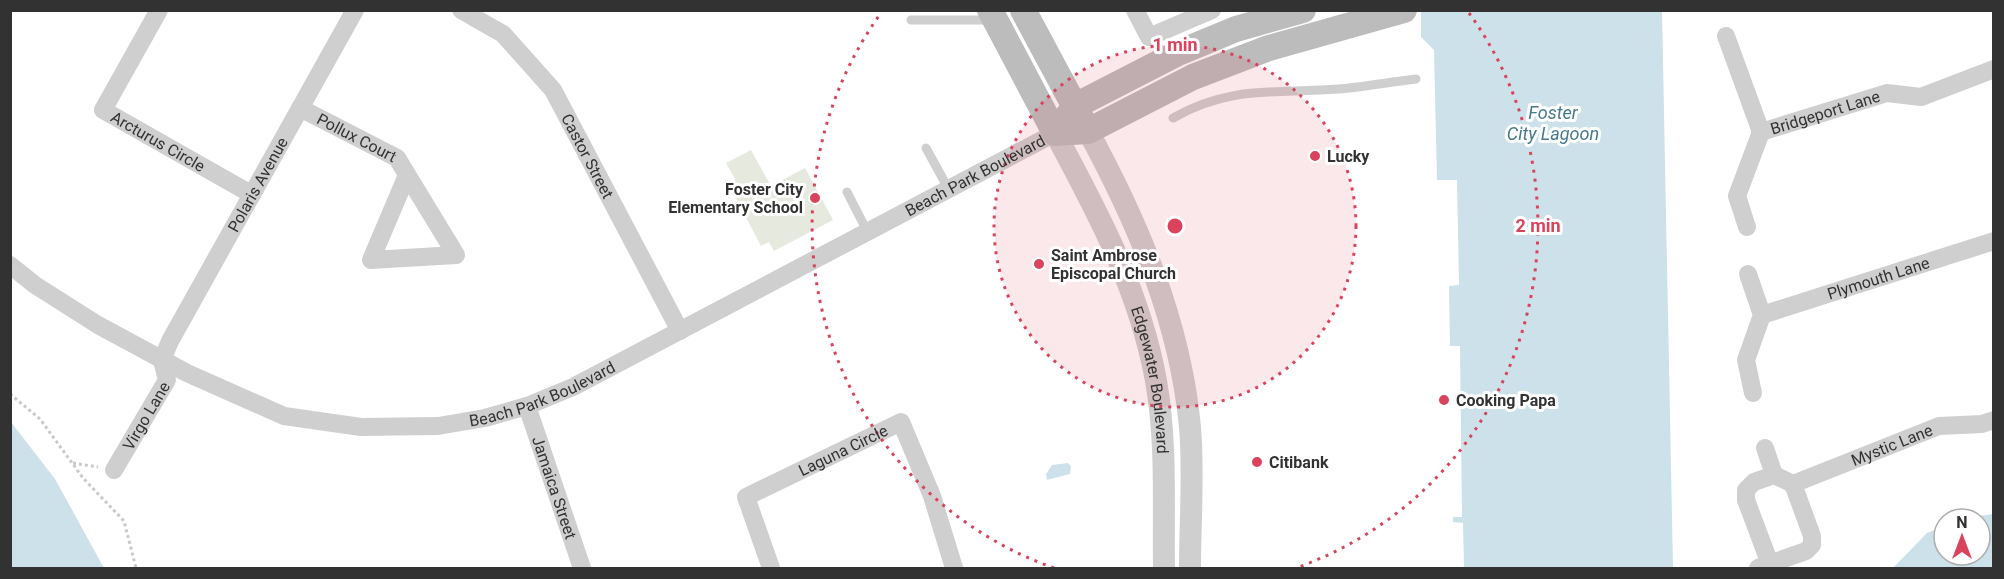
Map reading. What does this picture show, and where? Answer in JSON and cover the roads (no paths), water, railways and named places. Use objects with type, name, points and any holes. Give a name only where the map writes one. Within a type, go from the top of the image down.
[{"type":"main road","name":"Edgewater Boulevard","points":[[1023,10],[1088,131]]},
{"type":"main road","name":"Beach Park Boulevard","points":[[1054,133],[1075,106],[1178,53],[1236,29],[1303,10]]},
{"type":"main road","name":"Beach Park Boulevard","points":[[1054,133],[1088,131],[1193,77],[1269,48],[1404,10]]},
{"type":"main road","name":"Edgewater Boulevard","points":[[992,15],[1054,133]]},
{"type":"street","name":"Arcturus Circle","points":[[159,10],[103,110],[251,194]]},
{"type":"street","name":"Polaris Avenue","points":[[162,360],[170,341],[251,194],[355,10]]},
{"type":"street","name":"Castor Street","points":[[461,10],[504,34],[553,90],[680,331]]},
{"type":"street","points":[[1135,10],[1149,37],[1212,10]]},
{"type":"street","name":"Bridgeport Lane","points":[[1726,36],[1761,132],[1737,196],[1747,227]]},
{"type":"street","name":"Bridgeport Lane","points":[[1761,132],[1887,93],[1921,97],[1994,69]]},
{"type":"street","name":"Pollux Court","points":[[300,108],[397,158],[456,255],[371,260],[406,175]]},
{"type":"street","name":"Edgewater Boulevard","points":[[1088,131],[1142,237],[1171,323],[1190,428],[1190,568]]},
{"type":"street","name":"Beach Park Boulevard","points":[[10,265],[35,285],[98,325],[162,360],[284,416],[361,427],[438,426],[485,418],[527,406],[573,387],[1054,133]]},
{"type":"street","name":"Edgewater Boulevard","points":[[1054,133],[1119,256],[1145,329],[1156,383],[1161,429],[1164,568]]},
{"type":"street","name":"Plymouth Lane","points":[[1762,315],[1994,241]]},
{"type":"street","points":[[1748,274],[1762,315],[1746,360],[1753,393]]},
{"type":"street","name":"Virgo Lane","points":[[114,470],[167,380],[162,360]]},
{"type":"street","name":"Jamaica Street","points":[[527,406],[582,568]]},
{"type":"street","name":"Mystic Lane","points":[[1793,484],[1939,426],[1982,424],[1994,420]]},
{"type":"street","name":"Laguna Circle","points":[[771,568],[746,497],[901,422],[932,496],[954,568]]},
{"type":"street","points":[[1765,447],[1774,475]]},
{"type":"street","points":[[1774,475],[1793,484],[1812,536],[1812,545],[1806,551],[1764,566],[1746,500],[1746,490],[1754,482],[1774,475]]},
{"type":"lane","points":[[911,21],[992,15]]},
{"type":"lane","points":[[1173,118],[1199,103],[1245,93],[1339,89],[1416,79]]},
{"type":"lane","points":[[926,148],[948,188]]},
{"type":"lane","points":[[847,192],[867,231]]},
{"type":"water","name":"Foster City Lagoon","points":[[1421,11],[1662,11],[1673,568],[1464,568],[1463,523],[1453,522],[1453,517],[1462,517],[1460,346],[1450,346],[1449,286],[1459,285],[1457,180],[1437,180],[1434,50],[1421,37]]},
{"type":"water","points":[[11,422],[55,479],[104,568],[11,568]]},
{"type":"water","points":[[1068,463],[1071,466],[1070,474],[1047,480],[1046,474],[1052,465]]},
{"type":"water","points":[[1992,514],[1993,568],[1893,568],[1927,533],[1932,531],[1932,567],[1992,567]]},
{"type":"place","name":"Lucky","points":[[1315,156]]},
{"type":"place","name":"Foster City Elementary School","points":[[815,198]]},
{"type":"place","name":"Saint Ambrose Episcopal Church","points":[[1039,264]]},
{"type":"place","name":"Cooking Papa","points":[[1444,400]]},
{"type":"place","name":"Citibank","points":[[1257,462]]}]
